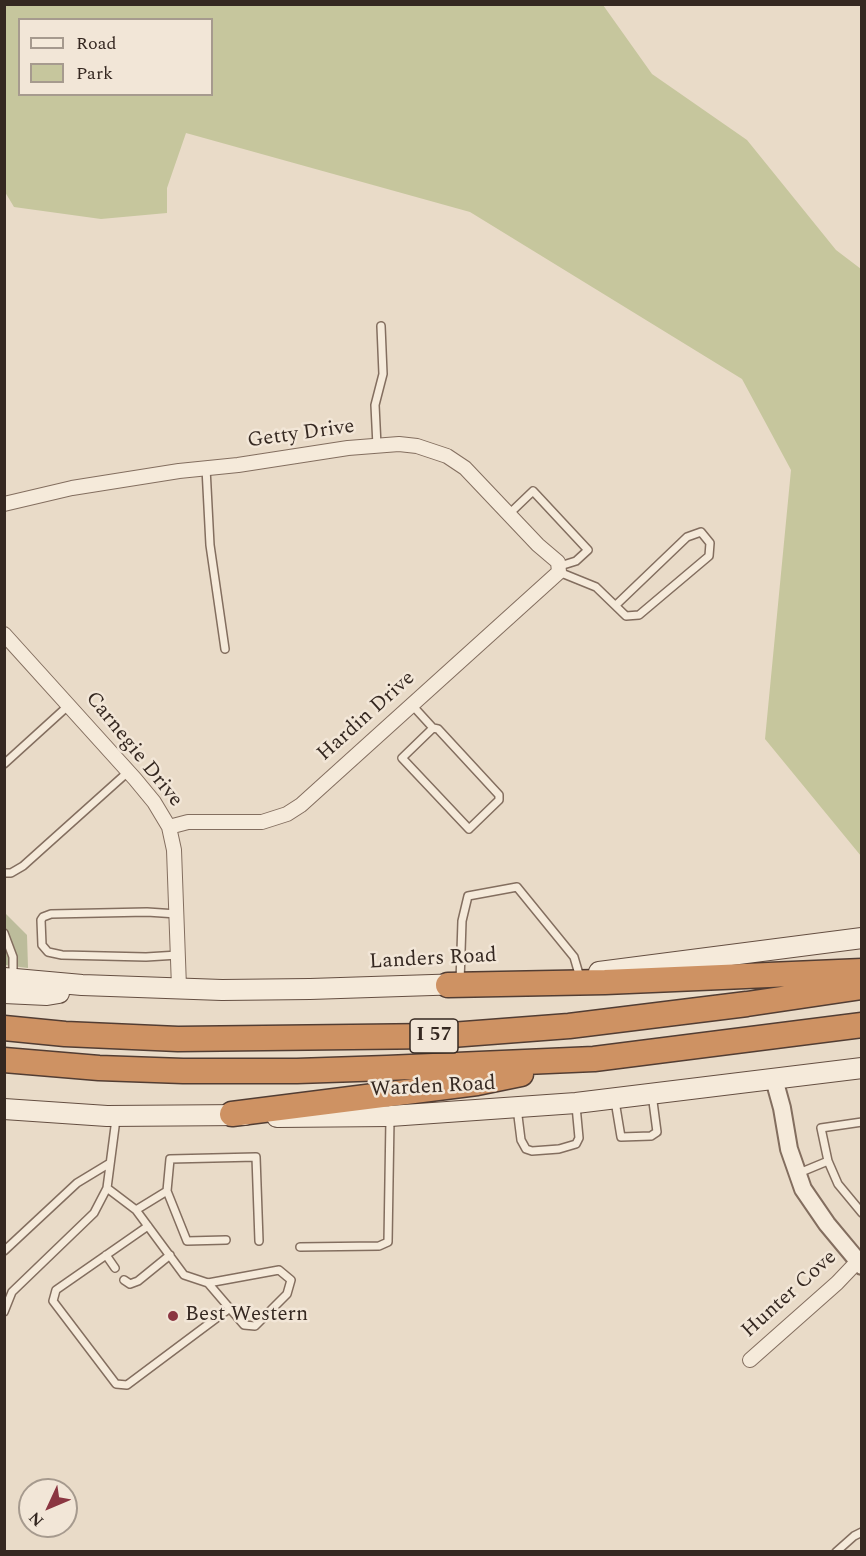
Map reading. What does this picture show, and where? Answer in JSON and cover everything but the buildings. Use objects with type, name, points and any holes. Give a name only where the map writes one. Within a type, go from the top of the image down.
[{"type":"highway","points":[[454,985],[605,982],[861,971]]},
{"type":"highway","name":"I 57","points":[[4,1028],[65,1034],[178,1039],[438,1036],[569,1026],[861,987]]},
{"type":"highway","name":"I 57","points":[[4,1060],[99,1068],[297,1071],[594,1059],[861,1025]]},
{"type":"highway","points":[[232,1114],[477,1083],[594,1059]]},
{"type":"main road","name":"Landers Road","points":[[7,983],[222,990],[454,985],[579,974],[861,938]]},
{"type":"main road","name":"Warden Road","points":[[4,1109],[116,1116],[232,1114],[300,1117],[390,1116],[576,1103],[861,1068]]},
{"type":"street","name":"Getty Drive","points":[[4,504],[72,488],[348,448],[417,446],[447,456],[475,477],[538,545],[558,561],[559,569]]},
{"type":"street","name":"Hardin Drive","points":[[169,827],[188,822],[262,822],[287,814],[301,805],[559,569]]},
{"type":"street","name":"Carnegie Drive","points":[[4,634],[129,771],[154,802],[169,827],[174,850],[179,987]]},
{"type":"street","points":[[774,1079],[796,1174],[803,1189],[859,1264]]},
{"type":"street","name":"Hunter Cove","points":[[750,1360],[859,1264]]},
{"type":"lane","points":[[377,446],[375,405],[383,374],[381,326]]},
{"type":"lane","points":[[206,468],[210,545],[225,649]]},
{"type":"lane","points":[[509,514],[533,491],[588,550],[576,561],[559,569]]},
{"type":"lane","points":[[559,569],[596,587],[626,616],[639,615],[709,556],[710,543],[701,532],[687,537],[616,605]]},
{"type":"lane","points":[[4,764],[69,705]]},
{"type":"lane","points":[[412,705],[433,728],[438,729],[499,795],[499,800],[469,829],[402,758],[433,728]]},
{"type":"lane","points":[[4,873],[11,873],[23,866],[129,771]]},
{"type":"lane","points":[[454,985],[462,921],[468,896],[517,887],[574,957],[579,974]]},
{"type":"lane","points":[[177,914],[147,912],[51,914],[41,920],[42,945],[48,952],[62,955],[146,957],[178,955]]},
{"type":"lane","points":[[4,933],[13,957],[7,983]]},
{"type":"lane","points":[[615,1099],[621,1137],[644,1137],[657,1132],[651,1094]]},
{"type":"lane","points":[[517,1107],[521,1140],[526,1149],[532,1151],[559,1149],[576,1144],[579,1138],[576,1103]]},
{"type":"lane","points":[[4,1312],[12,1292],[94,1213],[107,1188],[116,1116]]},
{"type":"lane","points":[[300,1247],[380,1246],[388,1242],[390,1116]]},
{"type":"lane","points":[[861,1122],[821,1128],[828,1161],[838,1184],[861,1213]]},
{"type":"lane","points":[[226,1240],[187,1241],[167,1191],[170,1159],[256,1157],[259,1241]]},
{"type":"lane","points":[[796,1174],[828,1161]]},
{"type":"lane","points":[[4,1251],[77,1183],[110,1163]]},
{"type":"lane","points":[[107,1188],[136,1210],[184,1275],[208,1283],[279,1270],[291,1280],[287,1294],[255,1326],[244,1325],[208,1283]]},
{"type":"lane","points":[[136,1210],[167,1191]]},
{"type":"lane","points":[[148,1226],[56,1290],[53,1301],[116,1384],[127,1385],[230,1308]]},
{"type":"lane","points":[[106,1255],[115,1268]]},
{"type":"lane","points":[[124,1280],[130,1284],[138,1281],[170,1255]]},
{"type":"lane","points":[[836,1551],[861,1532]]},
{"type":"green space","points":[[5,5],[603,5],[652,74],[747,140],[836,250],[861,269],[861,856],[765,739],[791,470],[742,379],[470,212],[186,133],[167,188],[167,213],[101,219],[14,207],[5,192]]},
{"type":"green space","points":[[4,912],[27,935],[28,968],[5,965]]},
{"type":"place","name":"Best Western","points":[[173,1316]]}]
